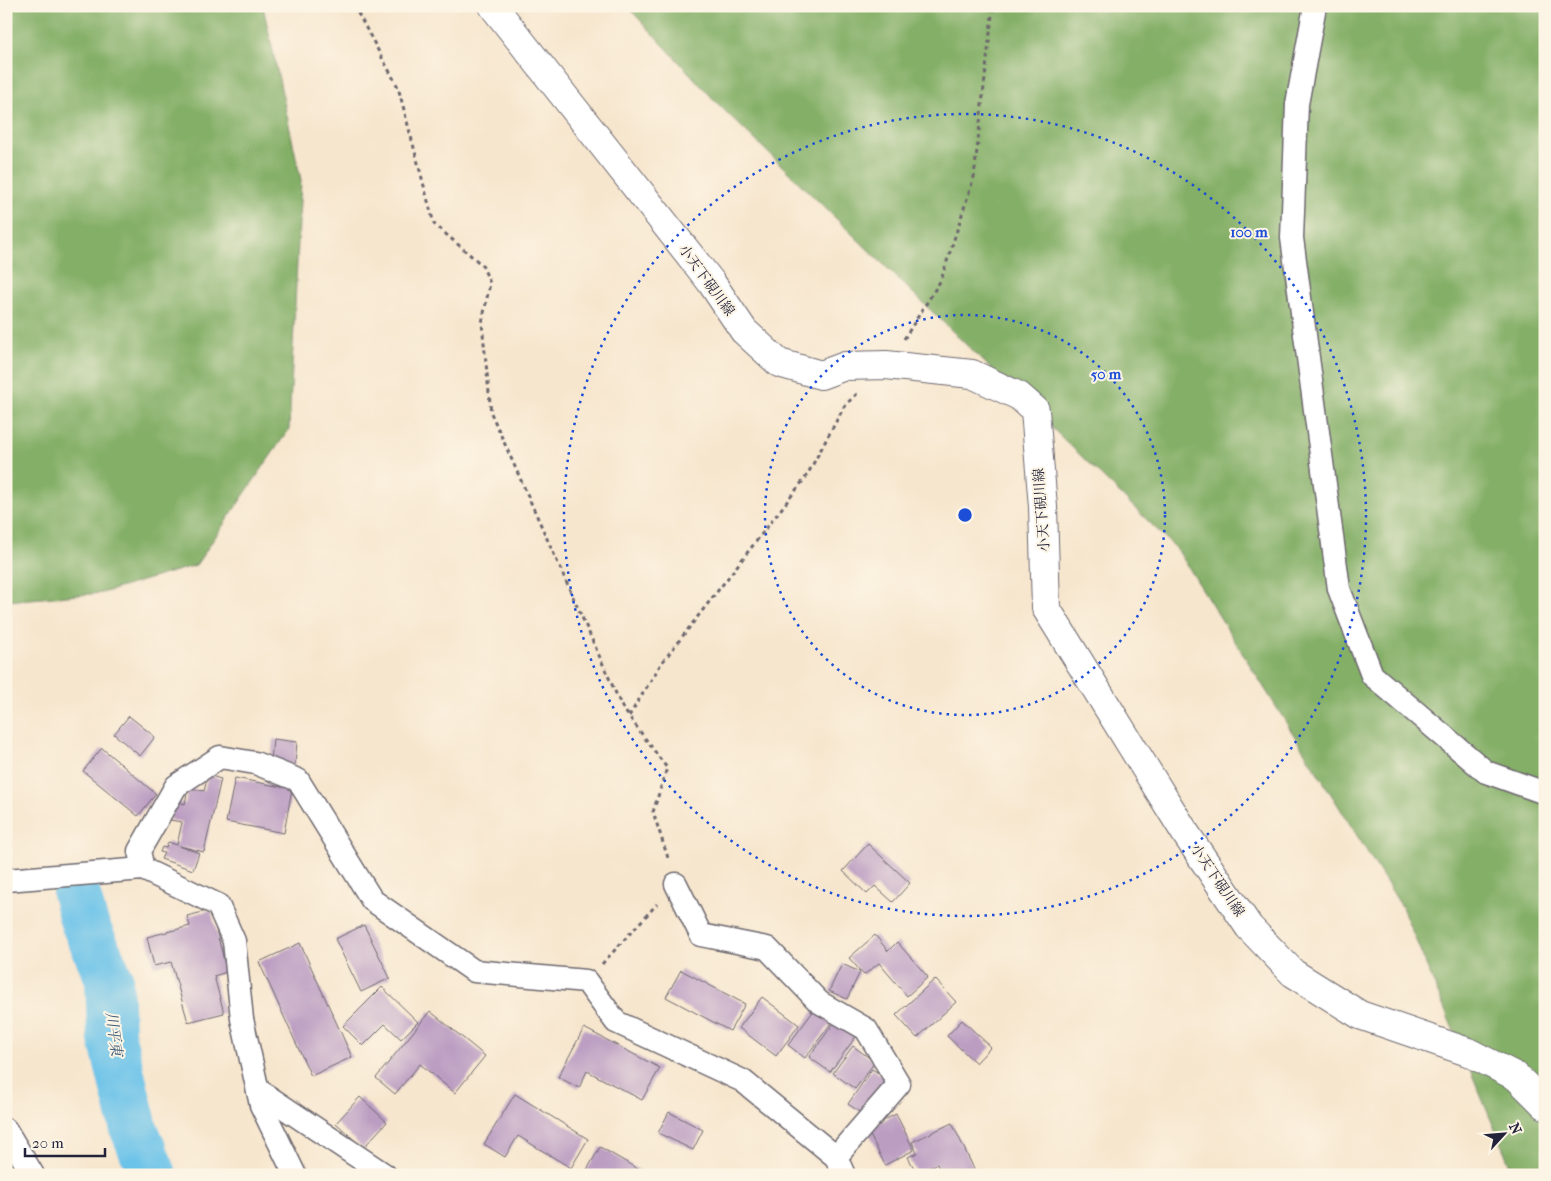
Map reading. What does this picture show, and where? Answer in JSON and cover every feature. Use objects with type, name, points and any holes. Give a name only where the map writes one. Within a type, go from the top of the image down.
[{"type":"main road","name":"小天下硯川線","points":[[493,6],[711,282],[744,331],[779,363],[821,375],[845,366],[886,365],[972,374],[1019,396],[1034,410],[1043,507],[1046,608],[1186,834],[1249,927],[1293,974],[1360,1015],[1468,1052],[1517,1077],[1545,1105]]},
{"type":"street","points":[[1315,6],[1297,104],[1292,238],[1339,589],[1372,676],[1486,772],[1545,793]]},
{"type":"street","points":[[143,869],[139,850],[176,786],[220,758],[255,763],[298,780],[372,900],[474,971],[586,981],[616,1022],[743,1081],[840,1166],[899,1084],[866,1029],[819,1002],[767,948],[701,935],[676,884]]},
{"type":"street","points":[[6,880],[143,869],[218,906],[234,941],[242,1019],[261,1105],[295,1175]]},
{"type":"street","points":[[258,1090],[386,1175]]},
{"type":"street","points":[[6,1130],[32,1175]]},
{"type":"path","points":[[354,6],[398,87],[434,224],[482,265],[490,283],[482,324],[491,413],[622,707],[667,768],[653,812],[676,884],[586,981]]},
{"type":"path","points":[[629,716],[661,664],[806,477],[845,405],[886,365],[928,304],[941,280],[974,177],[993,6]]},
{"type":"green space","points":[[6,6],[263,6],[301,180],[289,429],[196,565],[102,593],[6,601]]},
{"type":"green space","points":[[627,6],[1545,6],[1545,1175],[1514,1175],[1402,907],[1177,549],[719,105]]},
{"type":"building","points":[[129,716],[155,737],[140,756],[114,734]]},
{"type":"building","points":[[273,739],[297,742],[295,765],[271,762]]},
{"type":"building","points":[[102,748],[156,794],[138,816],[83,771]]},
{"type":"building","points":[[208,775],[221,779],[204,852],[179,846],[199,853],[193,870],[161,859],[164,853],[160,852],[162,847],[166,848],[168,842],[177,845],[182,822],[170,820],[174,801],[185,804],[188,788],[204,791]]},
{"type":"building","points":[[235,778],[292,789],[284,833],[226,822]]},
{"type":"building","points":[[868,844],[910,883],[893,902],[875,886],[867,894],[843,871]]},
{"type":"building","points":[[211,910],[227,972],[214,976],[224,1013],[188,1022],[171,962],[154,966],[147,937],[190,926],[187,916]]},
{"type":"building","points":[[364,925],[390,978],[361,992],[335,939]]},
{"type":"building","points":[[875,935],[888,951],[897,942],[928,977],[907,996],[879,963],[864,975],[849,958]]},
{"type":"building","points":[[300,943],[352,1057],[311,1076],[259,962]]},
{"type":"building","points":[[842,964],[860,972],[847,999],[829,991]]},
{"type":"building","points":[[681,970],[745,1004],[730,1031],[666,997]]},
{"type":"building","points":[[935,979],[956,1002],[917,1038],[896,1015]]},
{"type":"building","points":[[382,987],[418,1022],[401,1039],[385,1024],[363,1046],[343,1026]]},
{"type":"building","points":[[762,997],[799,1025],[776,1056],[739,1028]]},
{"type":"building","points":[[815,1009],[832,1022],[805,1058],[788,1045]]},
{"type":"building","points":[[430,1011],[485,1056],[455,1093],[420,1064],[395,1094],[376,1078]]},
{"type":"building","points":[[836,1020],[857,1035],[830,1072],[809,1057]]},
{"type":"building","points":[[962,1020],[991,1047],[976,1063],[947,1036]]},
{"type":"building","points":[[584,1028],[660,1068],[642,1100],[587,1071],[579,1088],[558,1077]]},
{"type":"building","points":[[853,1046],[875,1062],[855,1089],[833,1073]]},
{"type":"building","points":[[872,1069],[891,1081],[867,1117],[848,1104]]},
{"type":"building","points":[[515,1094],[588,1139],[571,1168],[518,1136],[505,1157],[484,1144]]},
{"type":"building","points":[[360,1097],[387,1122],[363,1148],[336,1123]]},
{"type":"building","points":[[669,1112],[703,1130],[693,1150],[658,1133]]},
{"type":"building","points":[[896,1114],[914,1150],[885,1165],[867,1129]]},
{"type":"building","points":[[952,1123],[977,1175],[942,1175],[937,1164],[917,1174],[908,1157],[917,1153],[912,1142]]},
{"type":"building","points":[[600,1147],[648,1175],[584,1175]]},
{"type":"waterway","name":"川平東","points":[[76,893],[84,922],[109,978],[111,1034],[134,1129],[153,1175]]}]
